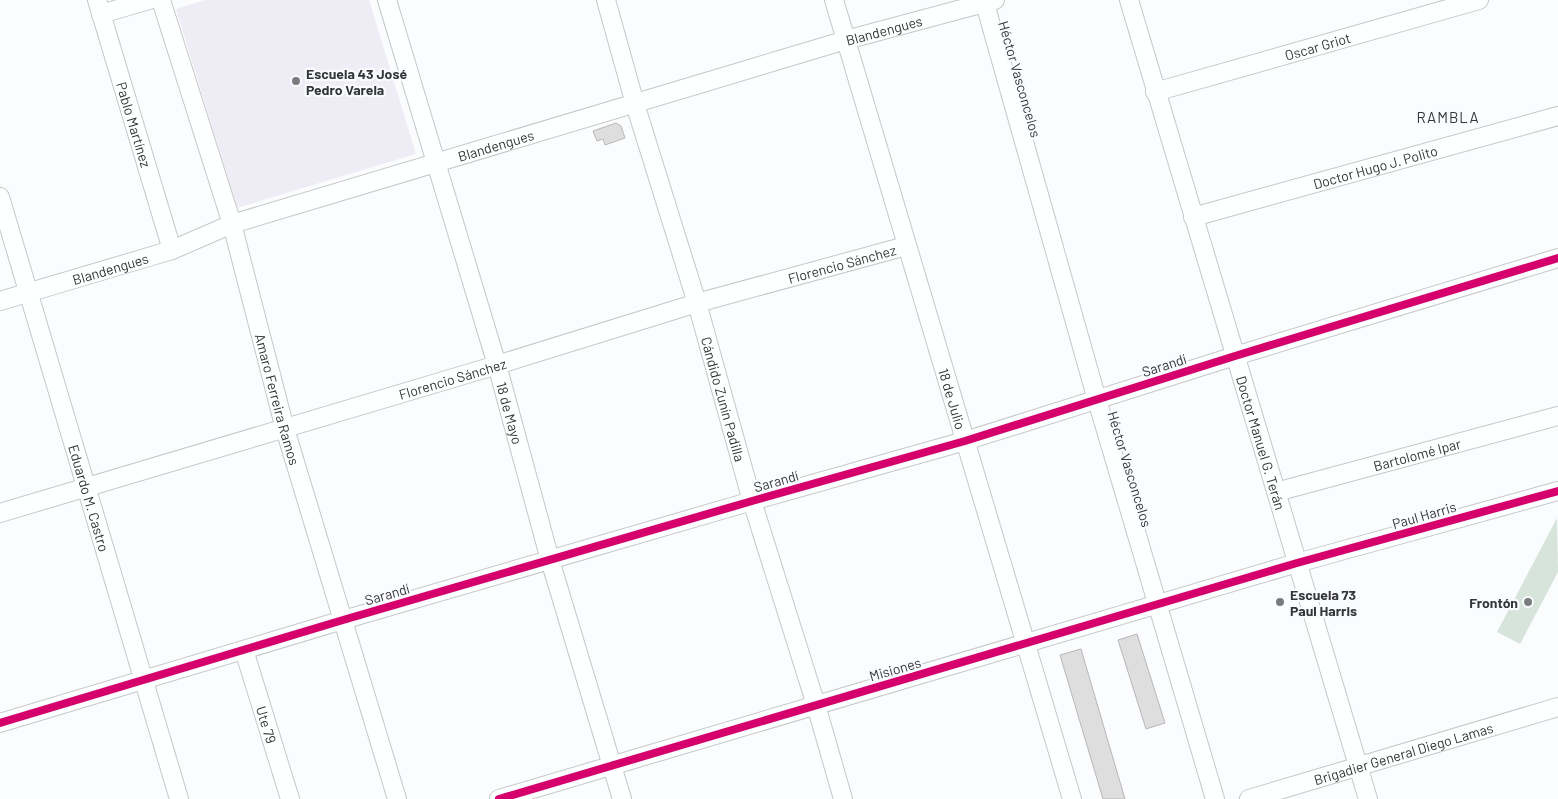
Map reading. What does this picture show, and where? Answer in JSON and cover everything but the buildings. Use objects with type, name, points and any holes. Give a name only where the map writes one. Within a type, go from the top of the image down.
[{"type":"street","points":[[99,7],[149,0]]},
{"type":"street","name":"Amaro Ferreira Ramos","points":[[161,0],[232,224],[285,429],[397,799]]},
{"type":"street","name":"18 de Mayo","points":[[387,0],[497,365],[550,560],[622,799]]},
{"type":"street","name":"Cándido Zunín Padilla","points":[[606,0],[635,104],[697,303],[752,500],[816,705],[843,799]]},
{"type":"street","name":"18 de Julio","points":[[834,0],[1072,799]]},
{"type":"street","name":"Doctor Manuel G. Terán","points":[[1129,0],[1368,799]]},
{"type":"street","name":"Oscar Griot","points":[[1155,92],[1479,0]]},
{"type":"street","name":"Blandengues","points":[[0,301],[172,250],[232,224],[436,162],[846,40],[988,1]]},
{"type":"street","name":"Héctor Vasconcelos","points":[[988,1],[1097,400],[1215,799]]},
{"type":"street","name":"Pablo Martínez","points":[[99,7],[172,250]]},
{"type":"street","name":"Doctor Hugo J. Polito","points":[[1193,218],[1558,116]]},
{"type":"street","name":"Eduardo M. Castro","points":[[0,197],[179,799]]},
{"type":"street","name":"Florencio Sánchez","points":[[0,513],[285,429],[697,303],[906,246]]},
{"type":"street","name":"Sarandí","points":[[0,723],[752,500],[965,441],[1235,356],[1558,258]]},
{"type":"street","name":"Bartolomé Ipar","points":[[1276,492],[1558,416]]},
{"type":"street","name":"Paul Harris","points":[[1297,564],[1558,490]]},
{"type":"street","name":"Misiones","points":[[499,799],[1297,564]]},
{"type":"street","name":"Ute 79","points":[[244,650],[290,799]]},
{"type":"street","name":"Brigadier General Diego Lamas","points":[[1249,799],[1558,707]]},
{"type":"shaded area","name":"Escuela 43 José Pedro Varela","points":[[205,0],[369,0],[416,154],[237,208],[176,9]]},
{"type":"shaded area","name":"Frontón","points":[[1557,518],[1558,572],[1520,644],[1497,632]]},
{"type":"cycle path","points":[[0,723],[343,620],[965,441],[1235,356],[1558,258]]},
{"type":"cycle path","points":[[499,799],[1297,563],[1558,491]]},
{"type":"place","name":"Escuela 43 José Pedro Varela","points":[[296,81]]},
{"type":"place","name":"Escuela 73 Paul Harris","points":[[1280,602]]},
{"type":"place","name":"Frontón","points":[[1528,602]]},
{"type":"district","name":"RAMBLA","points":[[1448,117]]}]
